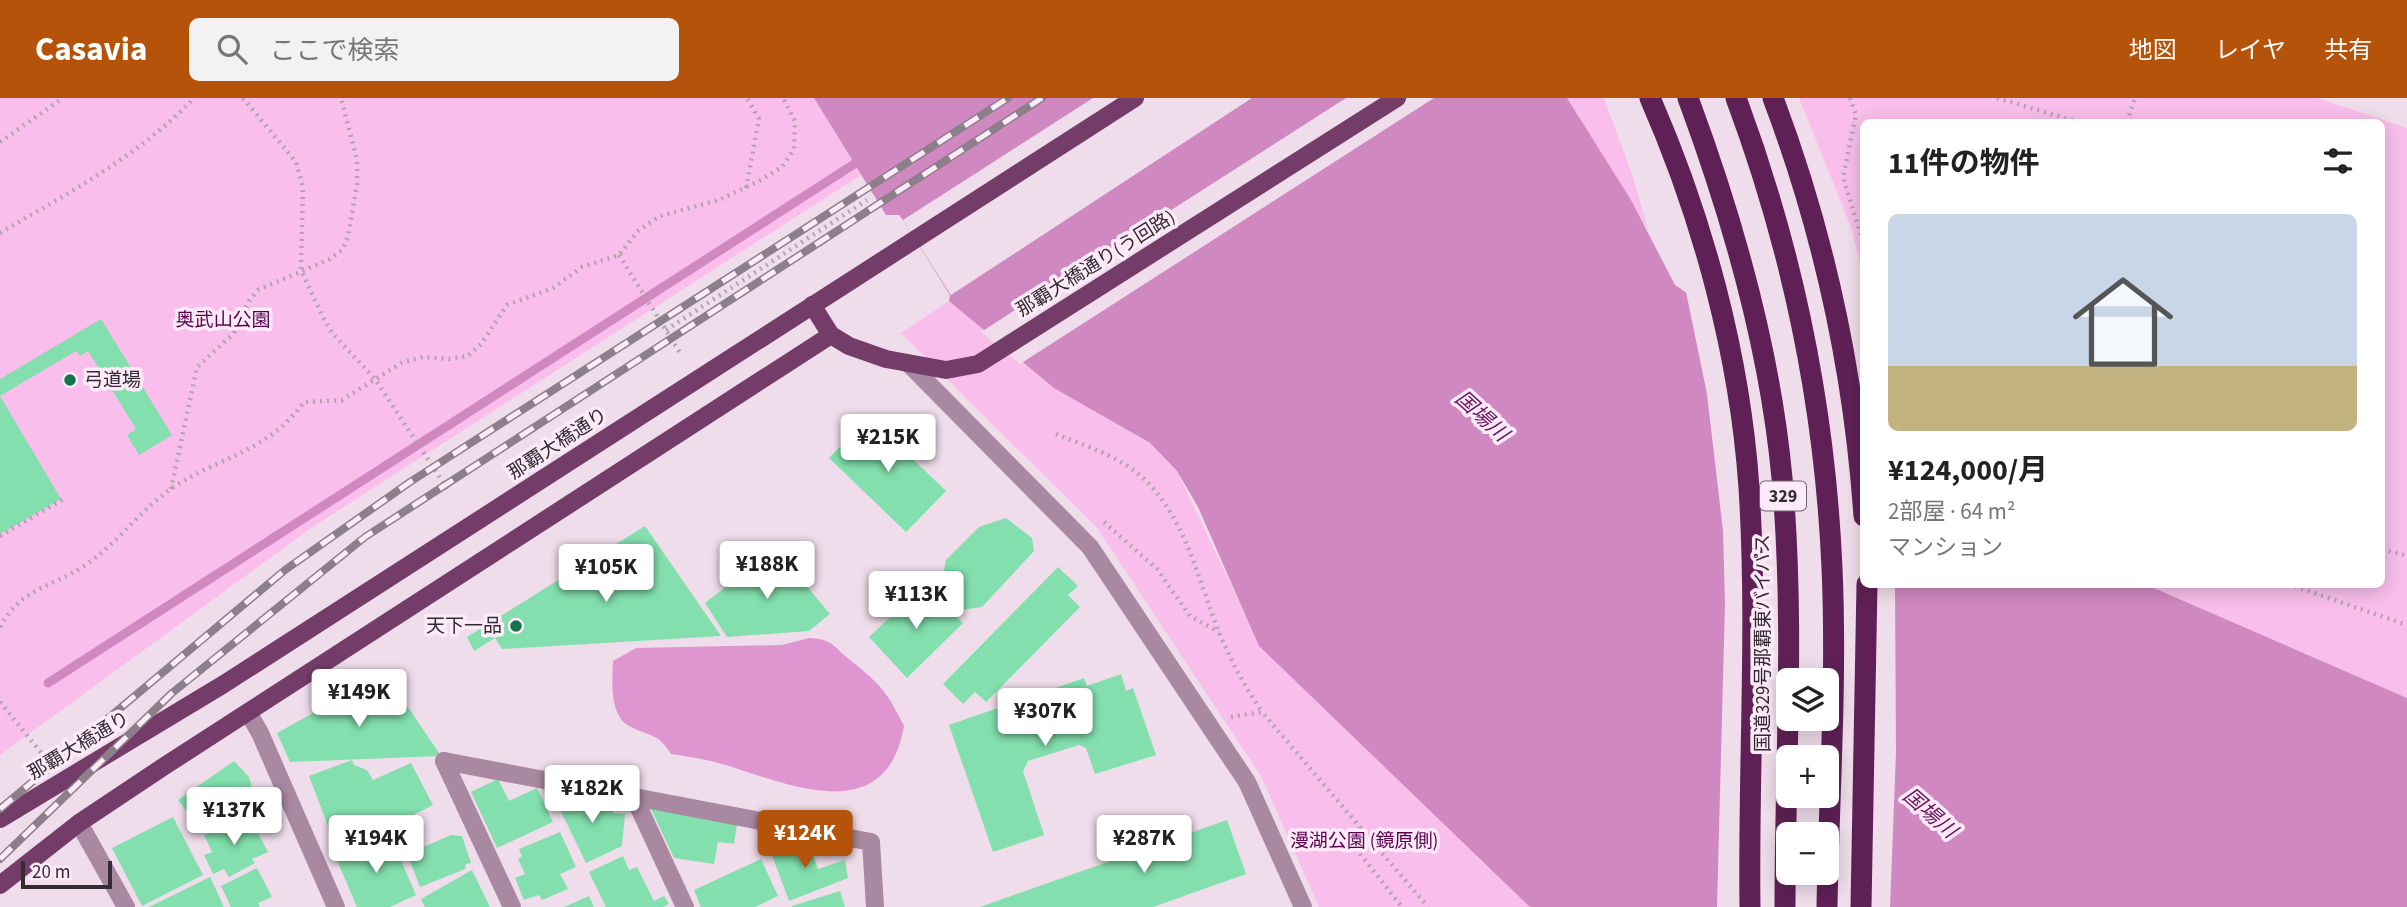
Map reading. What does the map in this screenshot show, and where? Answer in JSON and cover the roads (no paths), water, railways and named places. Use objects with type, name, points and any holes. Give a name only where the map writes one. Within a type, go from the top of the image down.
[{"type":"highway","points":[[1650,98],[1689,198],[1729,356],[1749,485],[1753,571],[1750,907]]},
{"type":"highway","name":"国道329号那覇東バイパス","points":[[1688,98],[1726,211],[1753,306],[1773,404],[1782,478],[1787,599],[1785,907]]},
{"type":"highway","name":"329","points":[[1735,98],[1783,247],[1815,401],[1825,471],[1832,570],[1833,692],[1827,907]]},
{"type":"highway","points":[[1773,98],[1792,148],[1843,342],[1860,470]]},
{"type":"highway","points":[[1861,907],[1867,588]]},
{"type":"main road","name":"那覇大橋通り","points":[[0,819],[224,684],[1135,98]]},
{"type":"main road","name":"那覇大橋通り(う回路)","points":[[831,335],[849,346],[910,365],[946,370],[978,364],[1397,98]]},
{"type":"main road","points":[[0,885],[79,823],[831,335],[812,304]]},
{"type":"street","points":[[910,365],[1090,547],[1247,782],[1303,907]]},
{"type":"street","points":[[248,714],[260,733],[337,907]]},
{"type":"street","points":[[512,907],[444,761],[871,842],[875,907]]},
{"type":"street","points":[[633,795],[685,907]]},
{"type":"street","points":[[79,823],[126,907]]},
{"type":"water","name":"国場川","points":[[814,98],[1567,98],[1631,200],[1675,285],[1860,410],[1860,588],[2154,588],[2407,698],[2407,907],[1530,907],[1259,646],[1198,507],[1177,471],[1150,443],[1054,388],[949,301],[950,295],[899,215],[886,215]]},
{"type":"waterway","points":[[48,683],[862,159]]},
{"type":"railway","points":[[0,809],[285,570],[410,482],[1008,98]]},
{"type":"railway","points":[[0,859],[172,693],[365,537],[1042,98]]},
{"type":"place","name":"弓道場","points":[[70,380]]},
{"type":"place","name":"天下一品","points":[[516,626]]},
{"type":"park label","name":"奥武山公園","points":[[223,320]]},
{"type":"park label","name":"漫湖公園 (鏡原側)","points":[[1364,841]]}]
